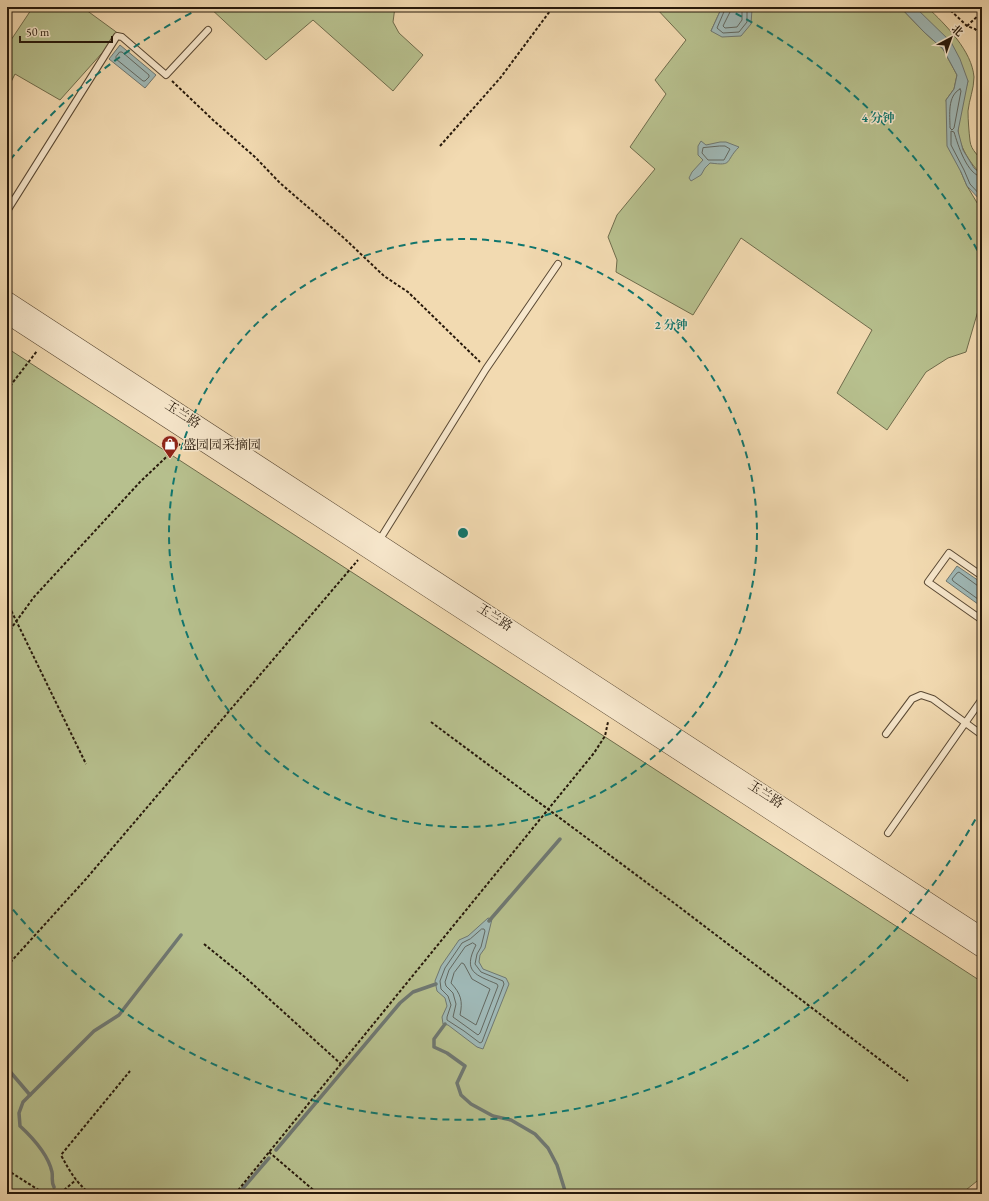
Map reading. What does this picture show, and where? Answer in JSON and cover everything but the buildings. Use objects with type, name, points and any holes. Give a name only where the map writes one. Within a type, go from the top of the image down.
[{"type":"street","name":"玉兰路","points":[[7,299],[611,709],[982,950]]},
{"type":"street","name":"玉兰路","points":[[7,316],[371,545],[982,936]]},
{"type":"lane","points":[[7,211],[117,36],[122,37],[166,75],[208,30]]},
{"type":"lane","points":[[371,545],[382,536],[486,369],[558,264]]},
{"type":"lane","points":[[982,576],[949,553],[928,582],[982,620]]},
{"type":"lane","points":[[886,734],[912,699],[921,695],[933,699],[982,735]]},
{"type":"lane","points":[[888,833],[982,699]]},
{"type":"path","points":[[440,146],[501,77],[553,7]]},
{"type":"path","points":[[947,7],[967,26],[975,29],[982,36]]},
{"type":"path","points":[[967,26],[982,12]]},
{"type":"path","points":[[166,75],[280,182],[345,238],[384,276],[408,292],[486,369]]},
{"type":"path","points":[[7,390],[45,340]]},
{"type":"path","points":[[7,634],[34,597],[140,482],[184,440]]},
{"type":"path","points":[[7,966],[86,878],[371,545]]},
{"type":"path","points":[[7,602],[86,764]]},
{"type":"path","points":[[235,1194],[594,754],[605,736],[611,709]]},
{"type":"path","points":[[431,722],[674,903],[908,1081]]},
{"type":"path","points":[[204,944],[246,978],[341,1064]]},
{"type":"path","points":[[90,1194],[71,1174],[61,1155],[130,1071]]},
{"type":"path","points":[[269,1152],[318,1194]]},
{"type":"path","points":[[7,1170],[45,1194]]},
{"type":"path","points":[[55,1194],[64,1190],[76,1180]]},
{"type":"path","points":[[973,1194],[982,1187]]},
{"type":"green space","points":[[33,7],[82,7],[119,34],[60,100],[15,74],[7,90],[7,46]]},
{"type":"green space","points":[[209,7],[395,7],[393,22],[399,33],[423,55],[393,91],[313,20],[266,60]]},
{"type":"green space","points":[[655,7],[722,7],[711,31],[752,9],[751,7],[900,7],[943,49],[957,75],[954,89],[946,100],[961,172],[967,186],[982,211],[982,297],[966,352],[948,358],[926,372],[887,430],[837,393],[872,330],[741,238],[693,315],[616,272],[617,260],[608,237],[617,215],[655,169],[630,147],[666,94],[655,80],[686,40]]},
{"type":"green space","points":[[915,7],[927,7],[950,30],[963,48],[972,67],[974,77],[968,111],[970,141],[972,148],[982,162],[982,175],[966,154],[960,142],[958,129],[959,117],[968,81]]},
{"type":"green space","points":[[7,348],[982,982],[982,1177],[961,1194],[7,1194]]},
{"type":"water","points":[[722,7],[751,7],[751,24],[741,36],[722,37],[711,31]]},
{"type":"water","points":[[900,7],[915,7],[951,42],[960,59],[968,81],[958,131],[963,150],[974,168],[982,175],[982,202],[967,186],[947,146],[946,100],[954,89],[957,75],[943,49]]},
{"type":"water","points":[[120,45],[156,75],[145,88],[109,59]]},
{"type":"water","points":[[701,141],[706,145],[726,142],[739,147],[728,162],[723,164],[710,163],[701,175],[691,181],[689,178],[692,172],[703,160],[698,155],[698,146]]},
{"type":"water","points":[[957,566],[982,583],[982,607],[946,581]]},
{"type":"water","points":[[488,918],[492,919],[485,948],[480,955],[479,962],[483,969],[506,978],[509,984],[483,1049],[477,1047],[448,1025],[443,1024],[442,1017],[447,1006],[445,998],[437,991],[435,981],[441,966],[459,940],[468,936]]},
{"type":"waterway","points":[[489,921],[560,839]]},
{"type":"waterway","points":[[54,1187],[50,1165],[44,1153],[35,1141],[20,1126],[19,1113],[23,1102],[94,1031],[119,1015],[181,935]]},
{"type":"waterway","points":[[276,1150],[400,1003],[413,992],[436,984]]},
{"type":"waterway","points":[[445,1024],[434,1039],[434,1047],[447,1053],[465,1066],[457,1083],[461,1095],[471,1104],[493,1116],[511,1120],[535,1134],[548,1148],[557,1165],[566,1194]]},
{"type":"waterway","points":[[7,1068],[30,1095]]},
{"type":"waterway","points":[[238,1194],[269,1158]]},
{"type":"place","name":"盛园园采摘园","points":[[170,459]]}]
